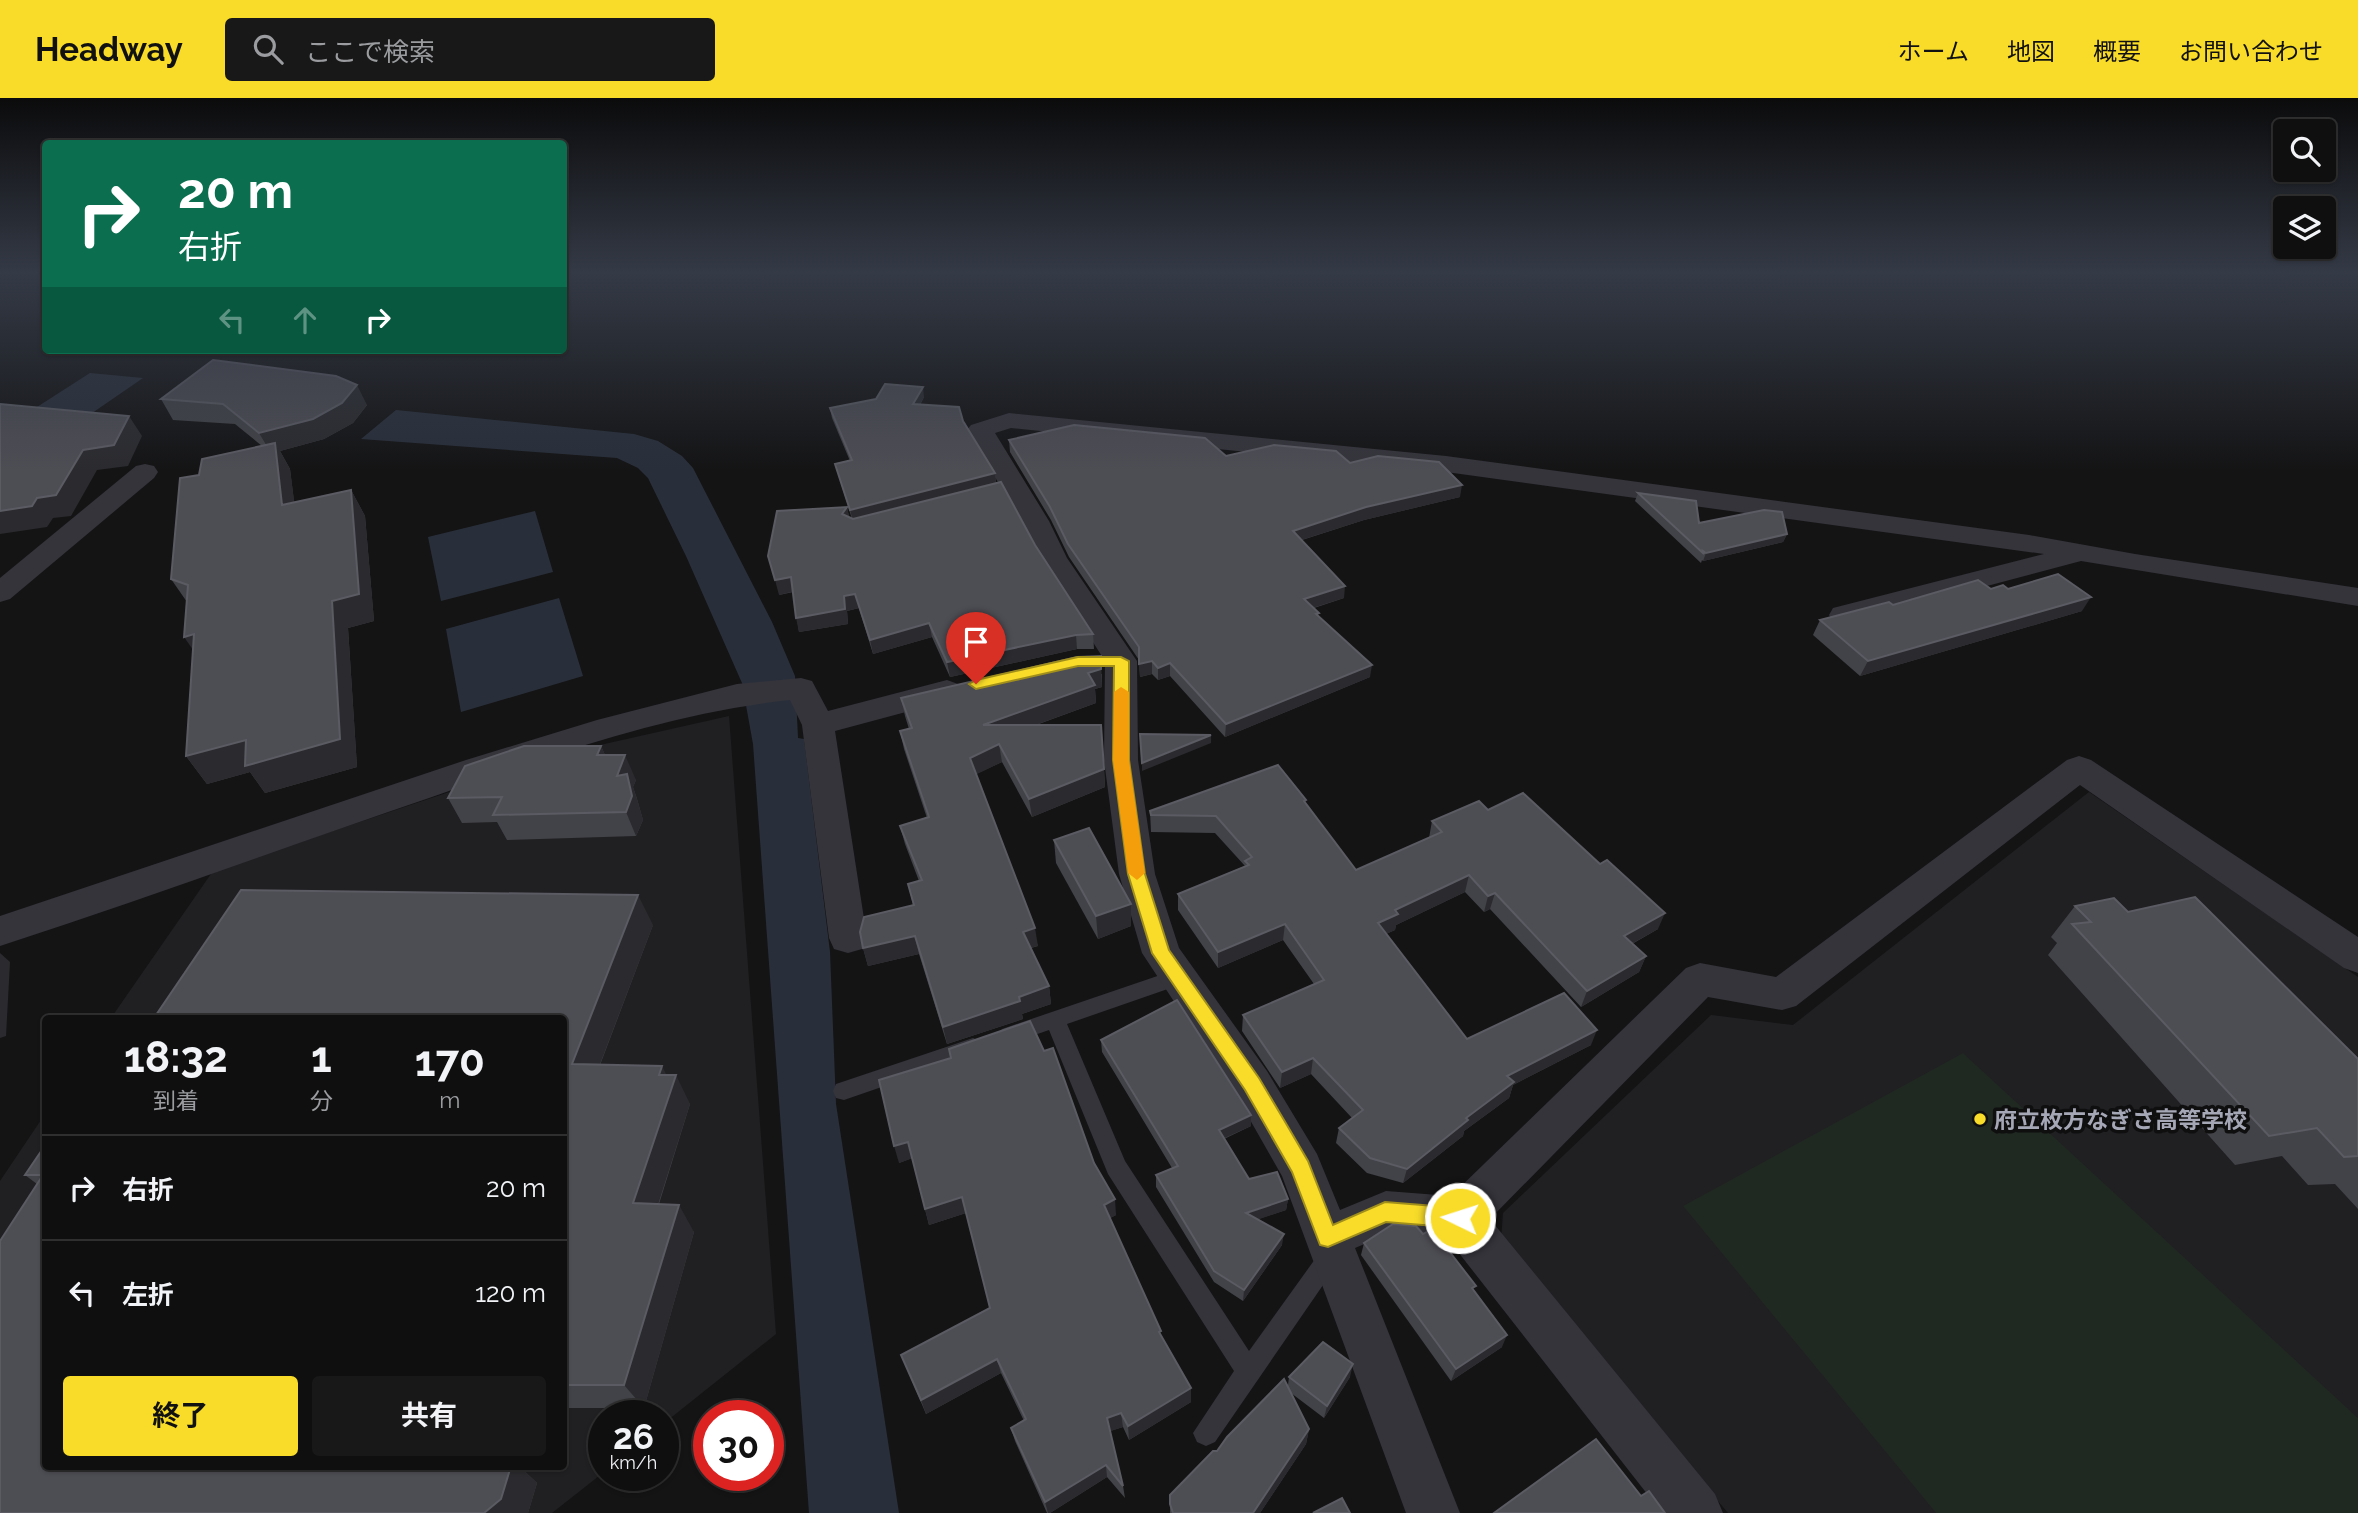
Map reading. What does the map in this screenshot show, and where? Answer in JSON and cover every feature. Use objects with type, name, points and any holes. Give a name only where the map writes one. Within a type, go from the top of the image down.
[{"type":"street","points":[[1433,1513],[1301,1168],[1252,1084],[1161,953],[1137,874],[1105,661],[1053,558],[1006,488],[980,430],[1009,420],[1446,464],[2002,539],[2358,597]]},
{"type":"street","points":[[0,593],[145,472]]},
{"type":"street","points":[[1834,618],[2081,553]]},
{"type":"street","points":[[818,725],[976,684]]},
{"type":"street","points":[[0,931],[478,768],[609,728],[737,695],[801,688],[818,725],[848,938]]},
{"type":"street","points":[[1460,1218],[1700,979],[1782,994],[2079,768],[2358,957]]},
{"type":"street","points":[[1330,1245],[1385,1212],[1460,1218],[1696,1513]]},
{"type":"lane","points":[[844,1091],[1178,977]]},
{"type":"lane","points":[[1055,1019],[1116,1167],[1241,1361],[1252,1370]]},
{"type":"lane","points":[[1206,1433],[1252,1370],[1330,1245]]},
{"type":"shaded area","points":[[90,373],[143,378],[79,422],[23,416]]},
{"type":"shaded area","points":[[396,410],[634,434],[658,441],[682,456],[693,468],[772,622],[795,676],[798,738],[804,739],[830,952],[836,1104],[899,1513],[809,1513],[753,744],[742,683],[686,556],[648,478],[638,468],[617,458],[361,439]]},
{"type":"shaded area","points":[[535,511],[553,572],[441,601],[428,537]]},
{"type":"shaded area","points":[[559,598],[583,676],[461,712],[446,629]]},
{"type":"shaded area","points":[[729,716],[776,1334],[679,1411],[679,1400],[588,1400],[588,1485],[552,1513],[0,1513],[0,1181],[42,1118],[42,1470],[567,1470],[567,1015],[113,1015],[213,871],[569,752]]},
{"type":"shaded area","name":"府立枚方なぎさ高等学校","points":[[2089,792],[2358,977],[2358,1513],[1728,1513],[1501,1240],[1503,1213],[1711,1015],[1793,1025]]},
{"type":"shaded area","points":[[1963,1053],[2358,1418],[2358,1513],[1936,1513],[1683,1206]]},
{"type":"building","points":[[213,360],[336,376],[357,385],[342,403],[313,419],[259,433],[223,404],[161,399]]},
{"type":"building","points":[[885,384],[923,387],[913,404],[959,407],[963,421],[995,473],[850,510],[835,464],[852,460],[830,408],[876,399]]},
{"type":"building","points":[[0,404],[129,416],[114,445],[83,450],[56,495],[37,498],[32,506],[0,511]]},
{"type":"building","points":[[1074,425],[1205,438],[1226,456],[1274,445],[1336,451],[1350,463],[1378,456],[1439,462],[1462,485],[1366,507],[1293,531],[1345,586],[1304,599],[1319,613],[1316,614],[1372,665],[1226,724],[1170,663],[1158,668],[1152,661],[1139,664],[1139,647],[1068,544],[1050,507],[1009,440]]},
{"type":"building","points":[[275,443],[282,505],[351,490],[359,594],[332,601],[340,739],[245,766],[246,740],[186,756],[194,634],[184,637],[188,585],[171,579],[180,478],[199,475],[202,459]]},
{"type":"building","points":[[1001,482],[1035,545],[1093,634],[1076,635],[947,662],[929,623],[870,640],[855,594],[844,596],[845,609],[796,618],[791,577],[775,580],[768,556],[777,511],[847,507],[842,514],[853,519]]},
{"type":"building","points":[[1638,493],[1696,501],[1699,523],[1764,510],[1782,512],[1787,534],[1706,553],[1703,551],[1704,554]]},
{"type":"building","points":[[2058,574],[2091,597],[1868,661],[1820,620],[1889,602],[1893,605],[1978,580],[1991,589],[2003,585],[2008,589]]},
{"type":"building","points":[[1101,656],[1101,669],[1088,673],[1095,685],[983,725],[1101,725],[1104,769],[1029,799],[999,744],[970,758],[1035,928],[1023,932],[1049,986],[1019,997],[1020,1001],[943,1027],[915,936],[863,948],[860,932],[864,917],[914,905],[908,884],[922,880],[900,826],[929,817],[900,731],[912,728],[901,698],[1077,657]]},
{"type":"building","points":[[1140,734],[1211,735],[1142,763]]},
{"type":"building","points":[[524,746],[601,746],[597,755],[625,755],[617,776],[627,774],[632,796],[626,812],[493,815],[502,797],[448,798],[465,766]]},
{"type":"building","points":[[1278,765],[1356,870],[1442,832],[1432,821],[1479,801],[1488,810],[1523,793],[1600,864],[1607,860],[1665,913],[1624,936],[1646,956],[1587,991],[1495,893],[1488,896],[1469,875],[1395,910],[1398,914],[1378,923],[1467,1039],[1564,993],[1597,1030],[1507,1076],[1514,1082],[1466,1118],[1468,1120],[1407,1169],[1370,1158],[1339,1128],[1363,1110],[1313,1058],[1282,1072],[1243,1015],[1324,980],[1285,924],[1218,952],[1178,894],[1249,865],[1245,861],[1252,857],[1216,816],[1151,815],[1150,811]]},
{"type":"building","points":[[1089,828],[1131,904],[1096,916],[1054,840]]},
{"type":"building","points":[[241,890],[638,895],[572,1064],[662,1066],[659,1075],[676,1075],[633,1203],[679,1205],[624,1385],[567,1385],[567,1015],[156,1015]]},
{"type":"building","points":[[2195,897],[2358,1059],[2358,1156],[2344,1157],[2317,1128],[2269,1136],[2072,924],[2091,922],[2075,906],[2114,898],[2128,912]]},
{"type":"building","points":[[1177,1000],[1251,1115],[1219,1130],[1249,1179],[1277,1172],[1288,1199],[1246,1213],[1284,1234],[1244,1290],[1214,1271],[1156,1175],[1178,1166],[1101,1040]]},
{"type":"building","points":[[1030,1021],[1044,1051],[1053,1048],[1094,1163],[1115,1199],[1104,1205],[1161,1331],[1159,1332],[1191,1388],[1128,1426],[1121,1413],[1107,1418],[1123,1486],[1106,1465],[1045,1502],[1011,1428],[1026,1419],[997,1359],[921,1400],[901,1355],[990,1308],[962,1197],[925,1209],[908,1142],[894,1146],[879,1080],[951,1058],[949,1049]]},
{"type":"building","points":[[42,1150],[42,1175],[25,1175]]},
{"type":"building","points":[[42,1177],[42,1470],[510,1470],[501,1499],[484,1513],[0,1513],[0,1241]]},
{"type":"building","points":[[1393,1224],[1416,1226],[1423,1234],[1432,1229],[1476,1286],[1472,1288],[1507,1335],[1456,1369],[1364,1243]]},
{"type":"building","points":[[1323,1342],[1353,1364],[1327,1406],[1289,1377]]},
{"type":"building","points":[[1284,1379],[1309,1429],[1253,1513],[1173,1513],[1170,1495],[1213,1451],[1217,1451],[1227,1437]]},
{"type":"building","points":[[1596,1439],[1641,1496],[1649,1491],[1665,1513],[1494,1513]]},
{"type":"building","points":[[1342,1498],[1350,1513],[1313,1513]]},
{"type":"slow traffic","points":[[1121,692],[1121,760],[1137,873]]},
{"type":"place","name":"府立枚方なぎさ高等学校","points":[[1980,1119]]},
{"type":"route","points":[[976,684],[1078,662],[1121,661],[1121,760],[1137,874],[1161,953],[1252,1084],[1277,1126],[1301,1168],[1328,1237],[1385,1212],[1460,1218]]}]
